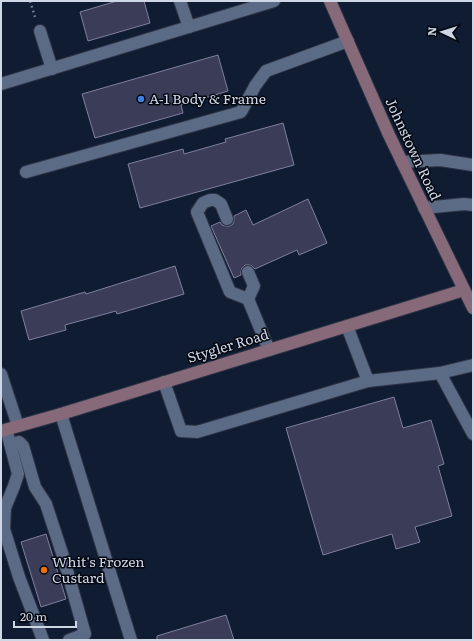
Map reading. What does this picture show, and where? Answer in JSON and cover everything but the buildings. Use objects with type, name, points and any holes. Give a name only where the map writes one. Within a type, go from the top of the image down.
[{"type":"main road","name":"Johnstown Road","points":[[330,1],[389,135],[473,308]]},
{"type":"main road","name":"Stygler Road","points":[[8,429],[464,290]]},
{"type":"street","points":[[180,1],[189,27]]},
{"type":"street","points":[[1,84],[189,27],[247,5],[274,1]]},
{"type":"street","points":[[40,31],[52,69]]},
{"type":"street","points":[[26,172],[241,112],[255,86],[266,71],[348,41]]},
{"type":"street","points":[[402,162],[440,160],[473,165]]},
{"type":"street","points":[[227,218],[221,204],[215,200],[210,200],[203,203],[197,212],[230,292],[248,299],[269,350]]},
{"type":"street","points":[[424,208],[464,204],[473,205]]},
{"type":"street","points":[[248,272],[254,286],[248,299]]},
{"type":"street","points":[[348,326],[368,381]]},
{"type":"street","points":[[164,382],[181,431],[197,432],[368,381],[440,373],[473,365]]},
{"type":"street","points":[[440,373],[473,434]]},
{"type":"street","points":[[1,374],[8,429],[18,474],[5,508],[4,528],[19,577],[43,640]]},
{"type":"street","points":[[61,414],[131,640]]},
{"type":"street","points":[[11,444],[19,442],[23,446],[35,487],[46,504],[62,553],[85,634],[69,640]]},
{"type":"place","name":"A-1 Body & Frame","points":[[141,99]]},
{"type":"place","name":"Whit's Frozen Custard","points":[[44,570]]}]
